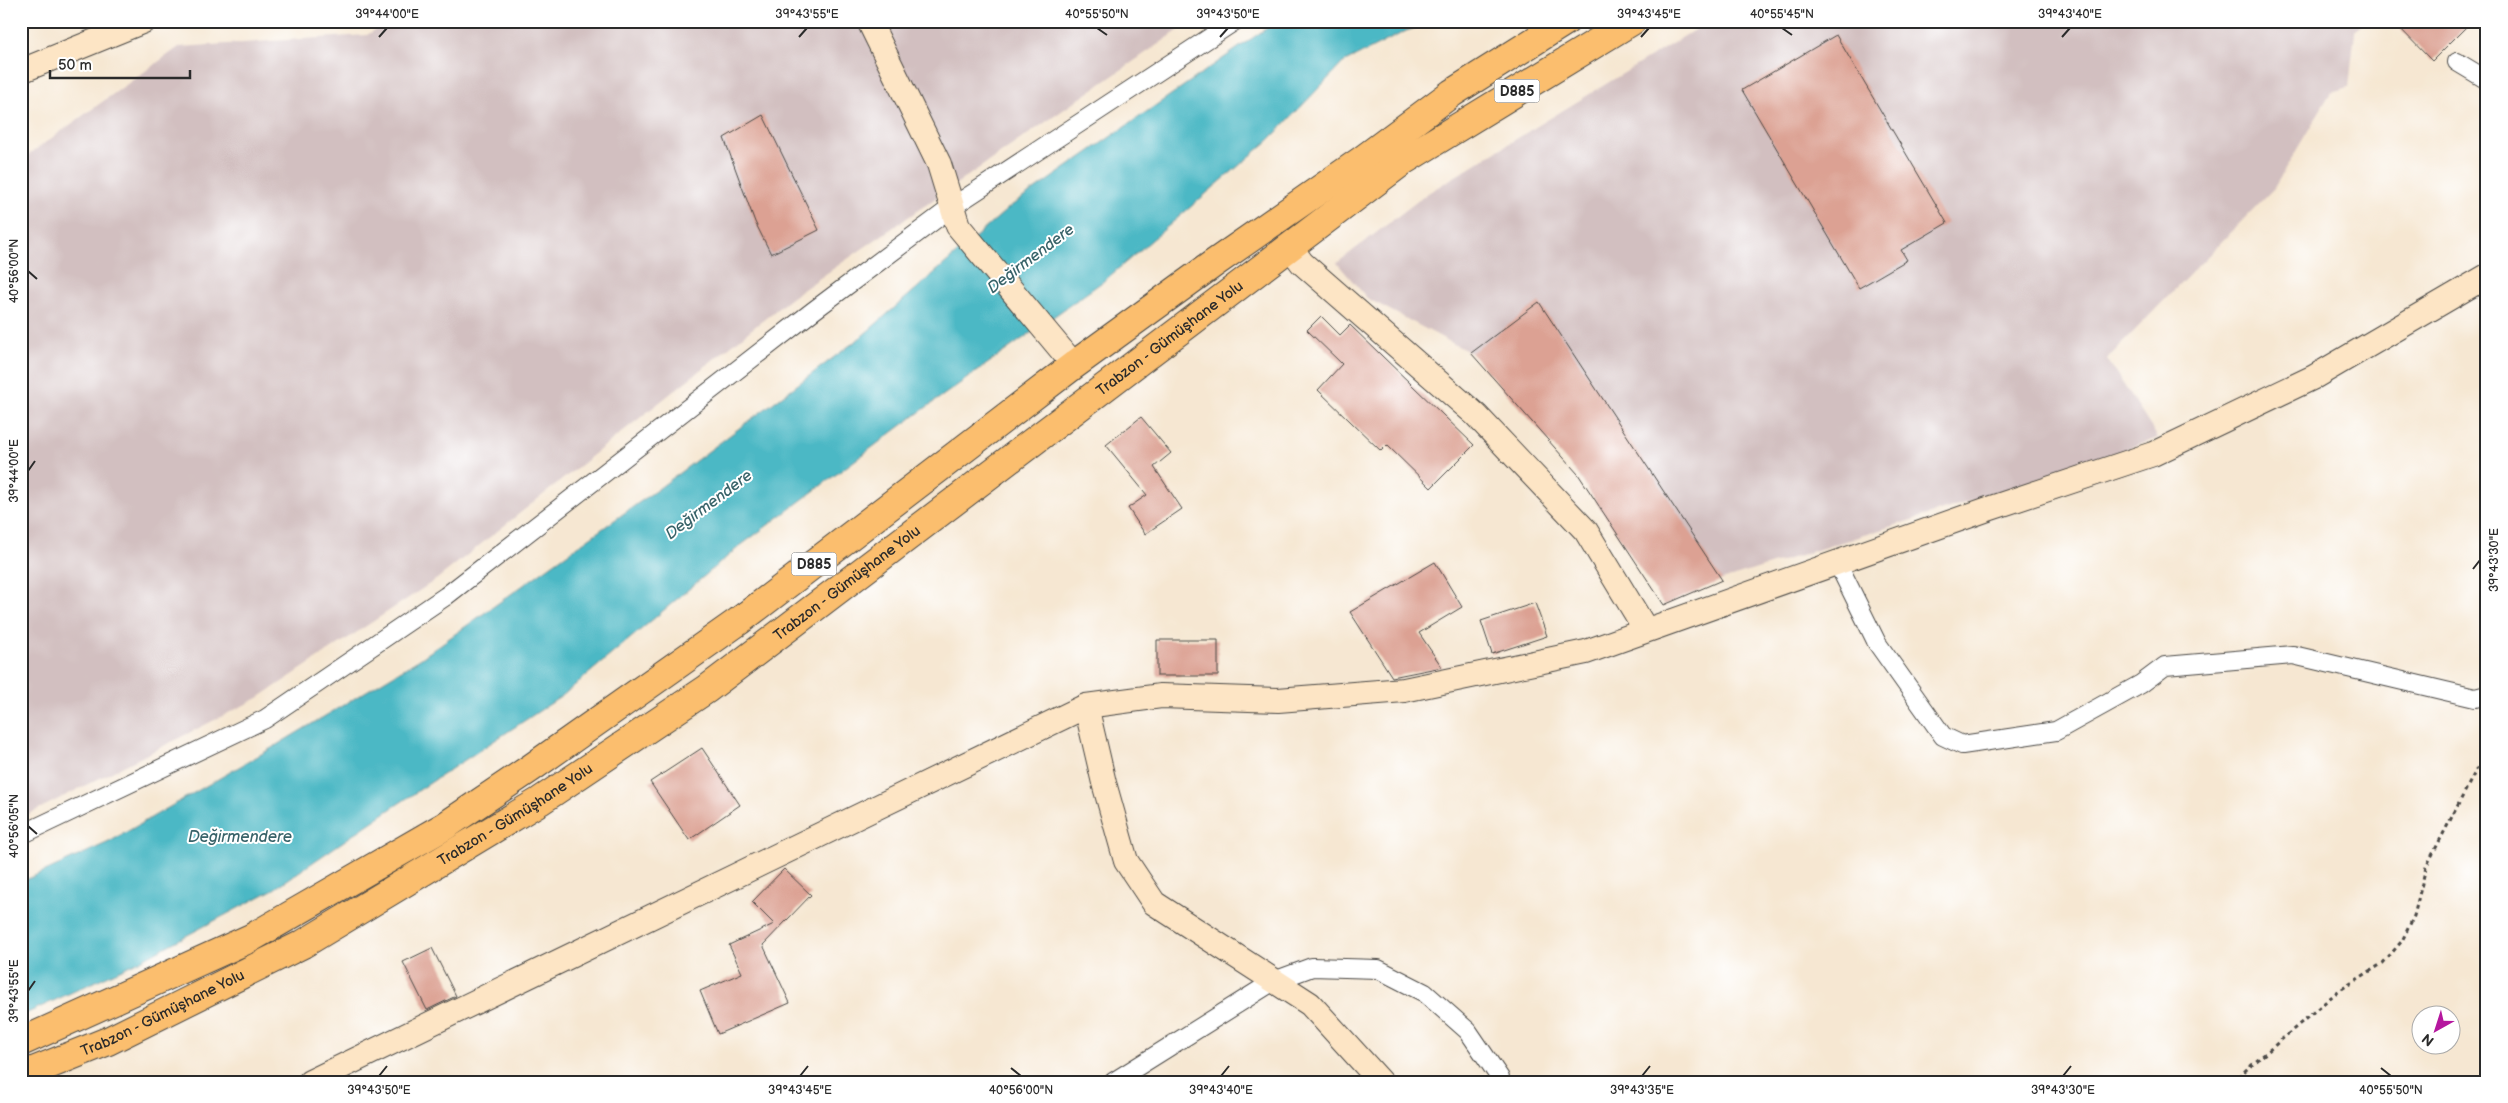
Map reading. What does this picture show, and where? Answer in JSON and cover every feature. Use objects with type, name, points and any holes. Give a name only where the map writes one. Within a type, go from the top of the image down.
[{"type":"highway","name":"Trabzon - Gümüşhane Yolu","points":[[21,1042],[251,938],[445,826],[532,768],[739,621],[1066,356],[1212,264],[1362,160],[1452,93],[1566,21]]},
{"type":"highway","name":"Trabzon - Gümüşhane Yolu","points":[[21,1076],[108,1040],[303,944],[540,801],[707,689],[1403,160],[1632,21]]},
{"type":"street","points":[[21,71],[144,21]]},
{"type":"street","points":[[869,21],[938,164],[955,216],[1066,356]]},
{"type":"street","points":[[21,835],[265,719],[446,596],[813,312],[955,216],[1235,21]]},
{"type":"street","points":[[2456,62],[2487,80]]},
{"type":"street","points":[[1290,247],[1302,263],[1476,415],[1586,531],[1646,630]]},
{"type":"street","points":[[310,1082],[1086,706],[1161,696],[1278,700],[1404,690],[1586,652],[1837,562],[2153,454],[2314,377],[2487,276]]},
{"type":"street","points":[[1837,562],[1877,643],[1943,736],[1962,745],[2056,731],[2140,684],[2165,666],[2293,655],[2475,698],[2487,695]]},
{"type":"street","points":[[1086,706],[1104,783],[1126,861],[1154,903],[1310,1004],[1381,1082]]},
{"type":"street","points":[[1112,1082],[1274,980],[1312,967],[1378,969],[1425,993],[1468,1031],[1500,1078],[1500,1082]]},
{"type":"path","points":[[2232,1082],[2337,992],[2383,963],[2402,941],[2414,916],[2426,867],[2487,749]]},
{"type":"shaded area","points":[[390,21],[1192,21],[791,298],[437,579],[258,698],[21,818],[21,160],[179,47],[367,35]]},
{"type":"shaded area","points":[[1709,21],[2365,21],[2355,31],[2349,87],[2331,92],[2274,188],[2107,359],[2158,438],[2053,475],[1722,580],[1664,605],[1578,474],[1471,353],[1367,298],[1337,263],[1428,193]]},
{"type":"water","name":"Değirmendere","points":[[1277,21],[1437,21],[1406,31],[1343,63],[1269,140],[1105,280],[917,414],[740,546],[562,696],[392,808],[274,889],[137,962],[21,1016],[21,882],[109,842],[420,659],[658,489],[861,337],[1011,206]]},
{"type":"building","points":[[2393,21],[2472,21],[2432,61]]},
{"type":"building","points":[[1836,35],[1947,223],[1901,250],[1907,260],[1859,288],[1742,90]]},
{"type":"building","points":[[763,115],[819,230],[771,254],[755,222],[724,138]]},
{"type":"building","points":[[1539,302],[1722,580],[1664,605],[1578,474],[1471,353]]},
{"type":"building","points":[[1321,316],[1340,335],[1350,325],[1474,445],[1431,488],[1387,445],[1381,451],[1318,390],[1342,364],[1307,330]]},
{"type":"building","points":[[1141,417],[1171,453],[1154,467],[1182,509],[1145,534],[1128,508],[1147,495],[1106,445]]},
{"type":"building","points":[[1435,562],[1462,607],[1419,633],[1442,667],[1392,677],[1350,612]]},
{"type":"building","points":[[1535,603],[1547,636],[1492,654],[1481,621]]},
{"type":"building","points":[[1157,640],[1218,640],[1218,676],[1157,676]]},
{"type":"building","points":[[702,748],[740,805],[689,840],[650,782]]},
{"type":"building","points":[[784,869],[811,895],[763,945],[790,1003],[718,1034],[700,991],[742,973],[729,945],[774,924],[752,902]]},
{"type":"building","points":[[432,948],[456,996],[427,1010],[403,962]]}]
